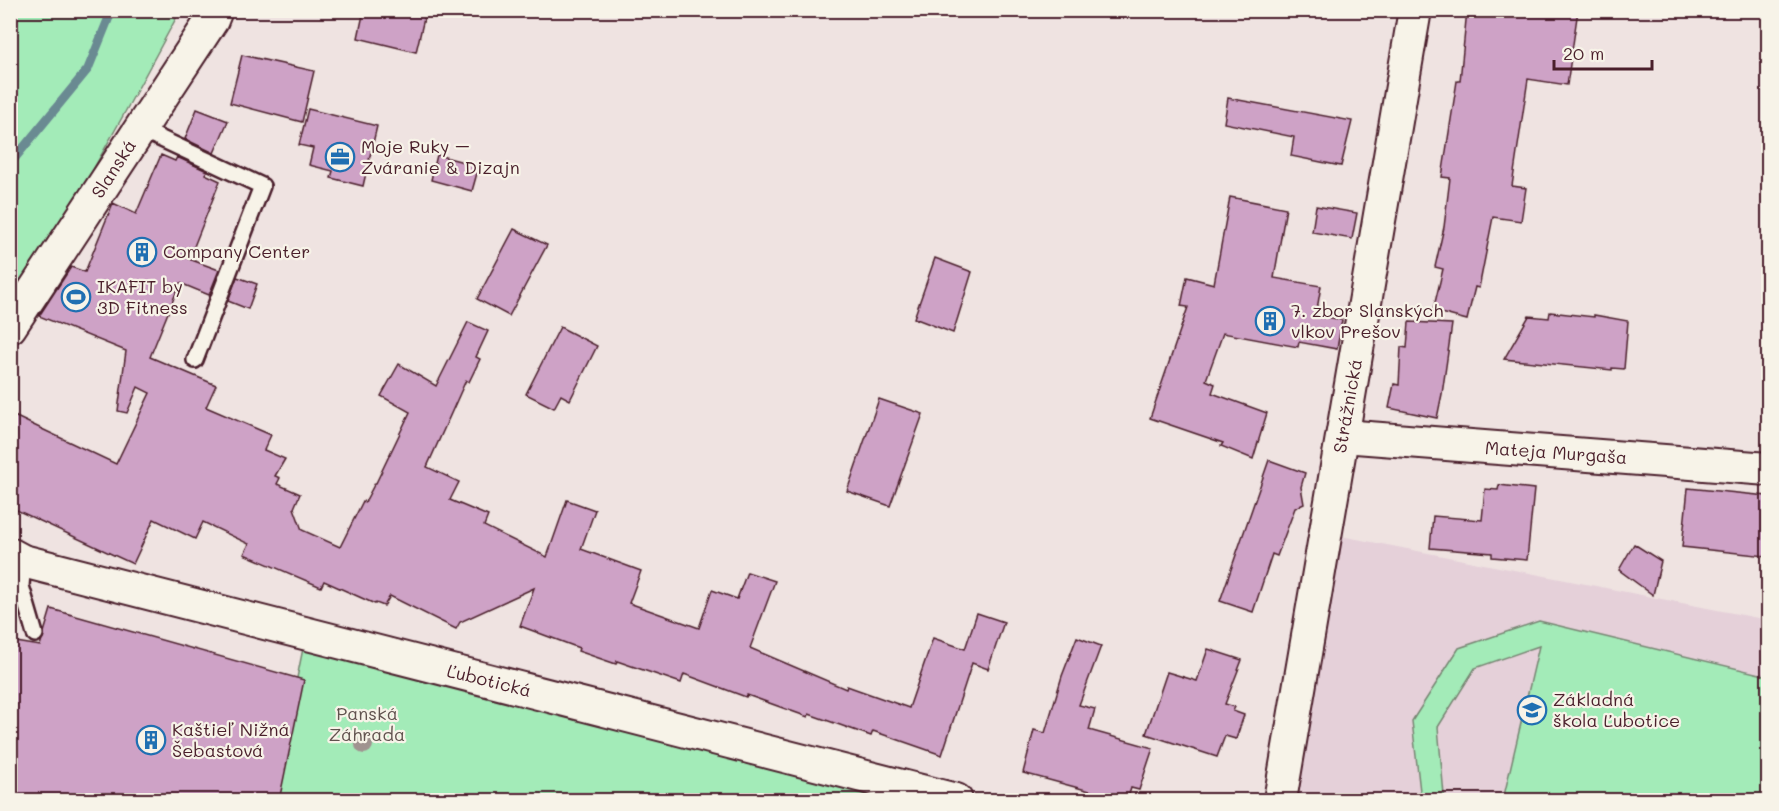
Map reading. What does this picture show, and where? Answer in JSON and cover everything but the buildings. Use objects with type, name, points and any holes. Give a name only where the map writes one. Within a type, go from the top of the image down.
[{"type":"street","name":"Slanská","points":[[10,327],[212,20],[216,10]]},
{"type":"street","name":"Strážnická","points":[[1280,801],[1415,10]]},
{"type":"street","name":"Mateja Murgaša","points":[[1342,436],[1768,469]]},
{"type":"street","name":"Ľubotická","points":[[17,557],[956,801]]},
{"type":"lane","points":[[140,129],[262,186],[195,360]]},
{"type":"lane","points":[[17,557],[21,586],[35,634]]},
{"type":"shaded area","name":"Základná škola Ľubotice","points":[[1326,533],[1768,620],[1768,800],[1280,800]]},
{"type":"green space","points":[[11,11],[180,11],[11,317]]},
{"type":"green space","points":[[1539,621],[1768,676],[1768,800],[1503,800],[1539,646],[1475,668],[1438,727],[1444,795],[1449,800],[1421,800],[1412,721],[1459,648]]},
{"type":"green space","name":"Panská Záhrada","points":[[307,629],[957,800],[272,800]]},
{"type":"waterway","points":[[10,164],[88,69],[112,10]]},
{"type":"place","name":"Moje Ruky – Zváranie & Dizajn","points":[[340,157]]},
{"type":"place","name":"Company Center","points":[[142,252]]},
{"type":"place","name":"IKAFIT by 3D Fitness","points":[[76,297]]},
{"type":"place","name":"7. zbor Slanských vlkov Prešov","points":[[1270,321]]},
{"type":"place","name":"Základná škola Ľubotice","points":[[1532,710]]},
{"type":"place","name":"Kaštieľ Nižná Šebastová","points":[[151,740]]}]
